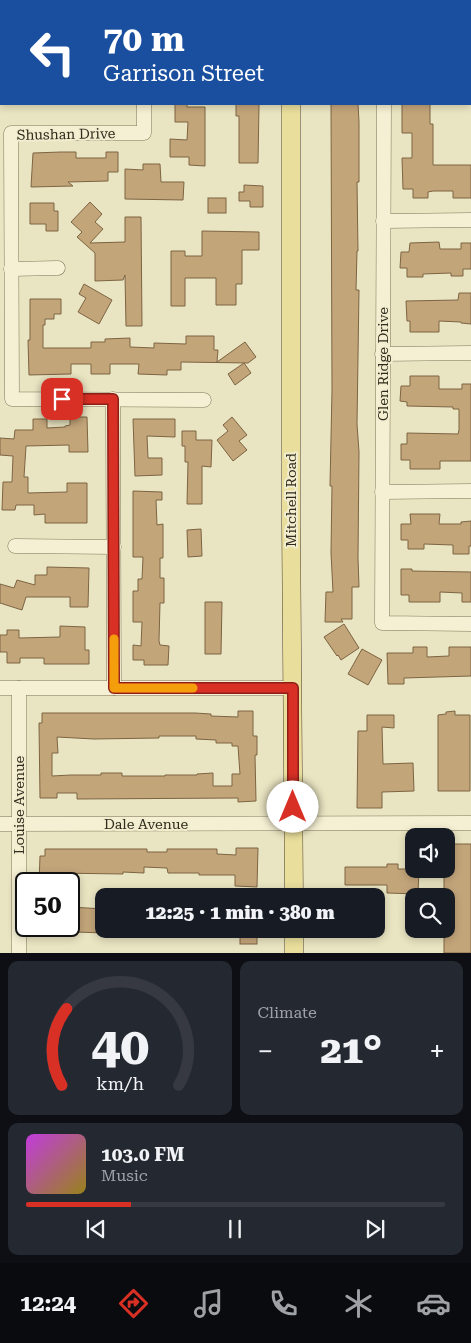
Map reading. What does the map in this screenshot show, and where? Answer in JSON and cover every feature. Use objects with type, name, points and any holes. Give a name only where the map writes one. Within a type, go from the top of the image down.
[{"type":"main road","name":"Mitchell Road","points":[[291,105],[291,522],[294,888]]},
{"type":"main road","points":[[294,938],[294,953]]},
{"type":"street","name":"Shushan Drive","points":[[113,399],[12,398],[10,133],[144,133],[144,105]]},
{"type":"street","name":"Glen Ridge Drive","points":[[384,105],[382,624],[471,624]]},
{"type":"street","points":[[383,221],[471,220]]},
{"type":"street","points":[[11,269],[58,268]]},
{"type":"street","points":[[382,354],[471,353]]},
{"type":"street","points":[[114,688],[113,399],[204,400]]},
{"type":"street","points":[[382,492],[471,490]]},
{"type":"street","points":[[14,546],[114,547]]},
{"type":"street","points":[[0,688],[293,688]]},
{"type":"street","name":"Louise Avenue","points":[[19,688],[19,953]]},
{"type":"street","name":"Dale Avenue","points":[[0,824],[471,823]]},
{"type":"building","points":[[175,105],[205,107],[205,166],[189,165],[189,157],[170,157],[170,139],[187,140],[188,122],[175,122]]},
{"type":"building","points":[[236,105],[259,105],[258,163],[239,163],[239,116],[236,116]]},
{"type":"building","points":[[331,105],[358,105],[359,182],[357,182],[358,251],[356,290],[359,290],[357,424],[359,452],[359,587],[352,587],[352,619],[341,619],[343,622],[325,622],[326,592],[333,592],[331,553],[332,486],[330,486],[332,390]]},
{"type":"building","points":[[402,105],[430,105],[430,124],[433,124],[433,165],[471,165],[471,198],[453,198],[453,191],[433,191],[428,192],[428,198],[413,198],[413,189],[403,189],[402,158],[412,158],[412,133],[402,133]]},
{"type":"building","points":[[76,152],[76,158],[106,158],[106,152],[118,152],[118,172],[108,172],[108,181],[68,182],[73,186],[31,187],[33,153]]},
{"type":"building","points":[[143,164],[160,164],[161,182],[184,182],[183,200],[125,199],[125,169],[143,170]]},
{"type":"building","points":[[244,185],[263,186],[263,207],[250,207],[250,201],[239,201],[239,192],[244,192]]},
{"type":"building","points":[[208,198],[226,198],[226,213],[208,213]]},
{"type":"building","points":[[90,202],[102,214],[95,222],[103,229],[90,243],[125,242],[125,217],[141,217],[142,326],[126,326],[125,275],[123,280],[95,281],[95,253],[77,237],[82,232],[71,222]]},
{"type":"building","points":[[30,203],[54,203],[54,211],[58,211],[58,231],[46,231],[46,224],[30,224]]},
{"type":"building","points":[[202,231],[259,232],[259,250],[242,250],[242,284],[236,284],[236,305],[216,305],[216,278],[185,278],[185,306],[171,306],[171,251],[185,251],[185,256],[202,256]]},
{"type":"building","points":[[439,242],[440,249],[461,249],[461,243],[471,243],[471,269],[463,269],[463,276],[451,276],[451,273],[423,274],[423,277],[407,277],[407,268],[400,268],[401,252],[409,252],[410,243]]},
{"type":"building","points":[[84,284],[112,300],[99,324],[78,312],[86,298],[79,294]]},
{"type":"building","points":[[459,293],[471,293],[471,324],[439,321],[439,332],[410,332],[410,321],[407,321],[406,301],[458,300]]},
{"type":"building","points":[[30,299],[61,299],[61,314],[54,314],[54,319],[45,319],[45,325],[43,325],[43,348],[91,348],[91,342],[105,342],[105,339],[130,338],[130,347],[154,348],[154,343],[186,344],[186,336],[214,336],[214,350],[218,350],[217,362],[245,342],[256,357],[248,363],[181,362],[181,370],[167,370],[167,375],[138,374],[139,364],[110,364],[110,374],[91,374],[91,364],[71,364],[71,374],[29,375]]},
{"type":"building","points":[[244,363],[251,373],[235,385],[228,374]]},
{"type":"building","points":[[410,376],[439,376],[439,389],[462,389],[462,384],[471,384],[471,461],[440,461],[440,469],[410,469],[410,460],[401,460],[401,444],[407,444],[407,433],[458,434],[459,430],[459,409],[453,409],[453,407],[407,406],[407,402],[400,401],[401,386],[410,386]]},
{"type":"building","points":[[70,417],[87,417],[88,452],[69,452],[69,445],[26,446],[24,477],[28,477],[28,493],[67,492],[67,483],[87,483],[87,523],[45,523],[45,514],[34,515],[34,505],[16,505],[15,510],[2,510],[3,482],[12,482],[13,456],[0,455],[0,438],[14,439],[15,430],[33,430],[33,419],[47,419],[47,428],[70,425]]},
{"type":"building","points":[[232,417],[247,435],[239,441],[247,450],[233,461],[217,440],[228,431],[223,425]]},
{"type":"building","points":[[133,419],[175,419],[175,437],[147,436],[148,458],[162,458],[162,475],[135,476]]},
{"type":"building","points":[[182,431],[196,431],[196,440],[212,440],[211,467],[202,466],[202,504],[187,504],[188,462],[185,462],[185,446],[182,446]]},
{"type":"building","points":[[133,491],[162,492],[162,500],[156,500],[157,525],[163,524],[163,558],[160,558],[160,578],[164,578],[164,603],[160,603],[159,641],[160,645],[169,646],[168,665],[144,665],[144,660],[133,660],[133,645],[141,646],[142,622],[133,622],[133,591],[138,591],[138,579],[142,579],[143,557],[133,557]]},
{"type":"building","points":[[410,514],[440,514],[439,524],[461,524],[461,522],[471,521],[471,546],[469,546],[469,554],[453,554],[453,545],[424,544],[424,549],[408,549],[408,540],[401,540],[401,524],[411,524]]},
{"type":"building","points":[[201,529],[202,556],[188,557],[187,530]]},
{"type":"building","points":[[47,567],[89,568],[88,607],[70,607],[70,597],[26,597],[22,610],[0,603],[0,584],[14,588],[17,580],[35,585],[35,575],[47,575]]},
{"type":"building","points":[[401,569],[412,569],[412,571],[471,572],[471,602],[462,602],[462,593],[440,592],[440,602],[409,602],[409,595],[401,595]]},
{"type":"building","points":[[205,602],[222,602],[221,654],[205,654]]},
{"type":"building","points":[[344,624],[359,648],[341,660],[324,637]]},
{"type":"building","points":[[60,626],[85,627],[85,650],[89,650],[89,664],[44,664],[44,658],[20,658],[20,663],[7,663],[7,652],[0,652],[0,635],[7,635],[7,630],[19,630],[19,638],[60,637]]},
{"type":"building","points":[[413,647],[427,647],[427,657],[449,656],[449,647],[471,647],[471,676],[404,678],[404,684],[388,684],[387,653],[413,653]]},
{"type":"building","points":[[362,649],[382,660],[368,685],[348,674]]},
{"type":"building","points":[[238,711],[253,711],[253,736],[257,736],[257,755],[255,755],[256,801],[238,802],[238,798],[77,799],[77,793],[57,793],[57,798],[40,798],[39,723],[42,723],[42,713],[195,713],[211,714],[211,716],[238,717]],"holes":[[[196,736],[196,739],[216,740],[216,743],[232,743],[232,746],[238,746],[240,774],[232,774],[232,786],[213,786],[213,773],[165,776],[122,776],[122,773],[52,776],[52,753],[58,753],[57,737],[94,739]]]},
{"type":"building","points":[[455,711],[455,715],[470,715],[470,791],[438,791],[438,715]]},
{"type":"building","points":[[367,715],[394,715],[394,728],[382,727],[383,764],[413,763],[414,791],[382,792],[382,808],[357,808],[358,731],[367,731]]},
{"type":"building","points":[[455,844],[471,844],[471,953],[444,953],[444,938],[455,938],[455,888],[444,888],[444,878],[455,878]]},
{"type":"building","points":[[236,848],[258,848],[257,887],[235,886],[235,875],[168,873],[167,868],[144,867],[144,873],[123,872],[123,874],[39,872],[40,856],[45,856],[45,849],[147,849],[147,852],[167,852],[167,849],[217,849],[217,854],[236,855]]},
{"type":"building","points":[[387,864],[398,864],[398,869],[405,869],[405,878],[419,878],[418,888],[405,888],[405,894],[387,893],[387,885],[345,885],[345,867],[387,867]]},
{"type":"building","points":[[80,908],[95,908],[95,933],[80,932]]},
{"type":"building","points":[[240,938],[257,938],[257,944],[240,944]]},
{"type":"slow traffic","points":[[114,639],[114,688],[193,688]]},
{"type":"route","points":[[62,399],[113,399],[114,688],[293,688],[293,807]]}]
